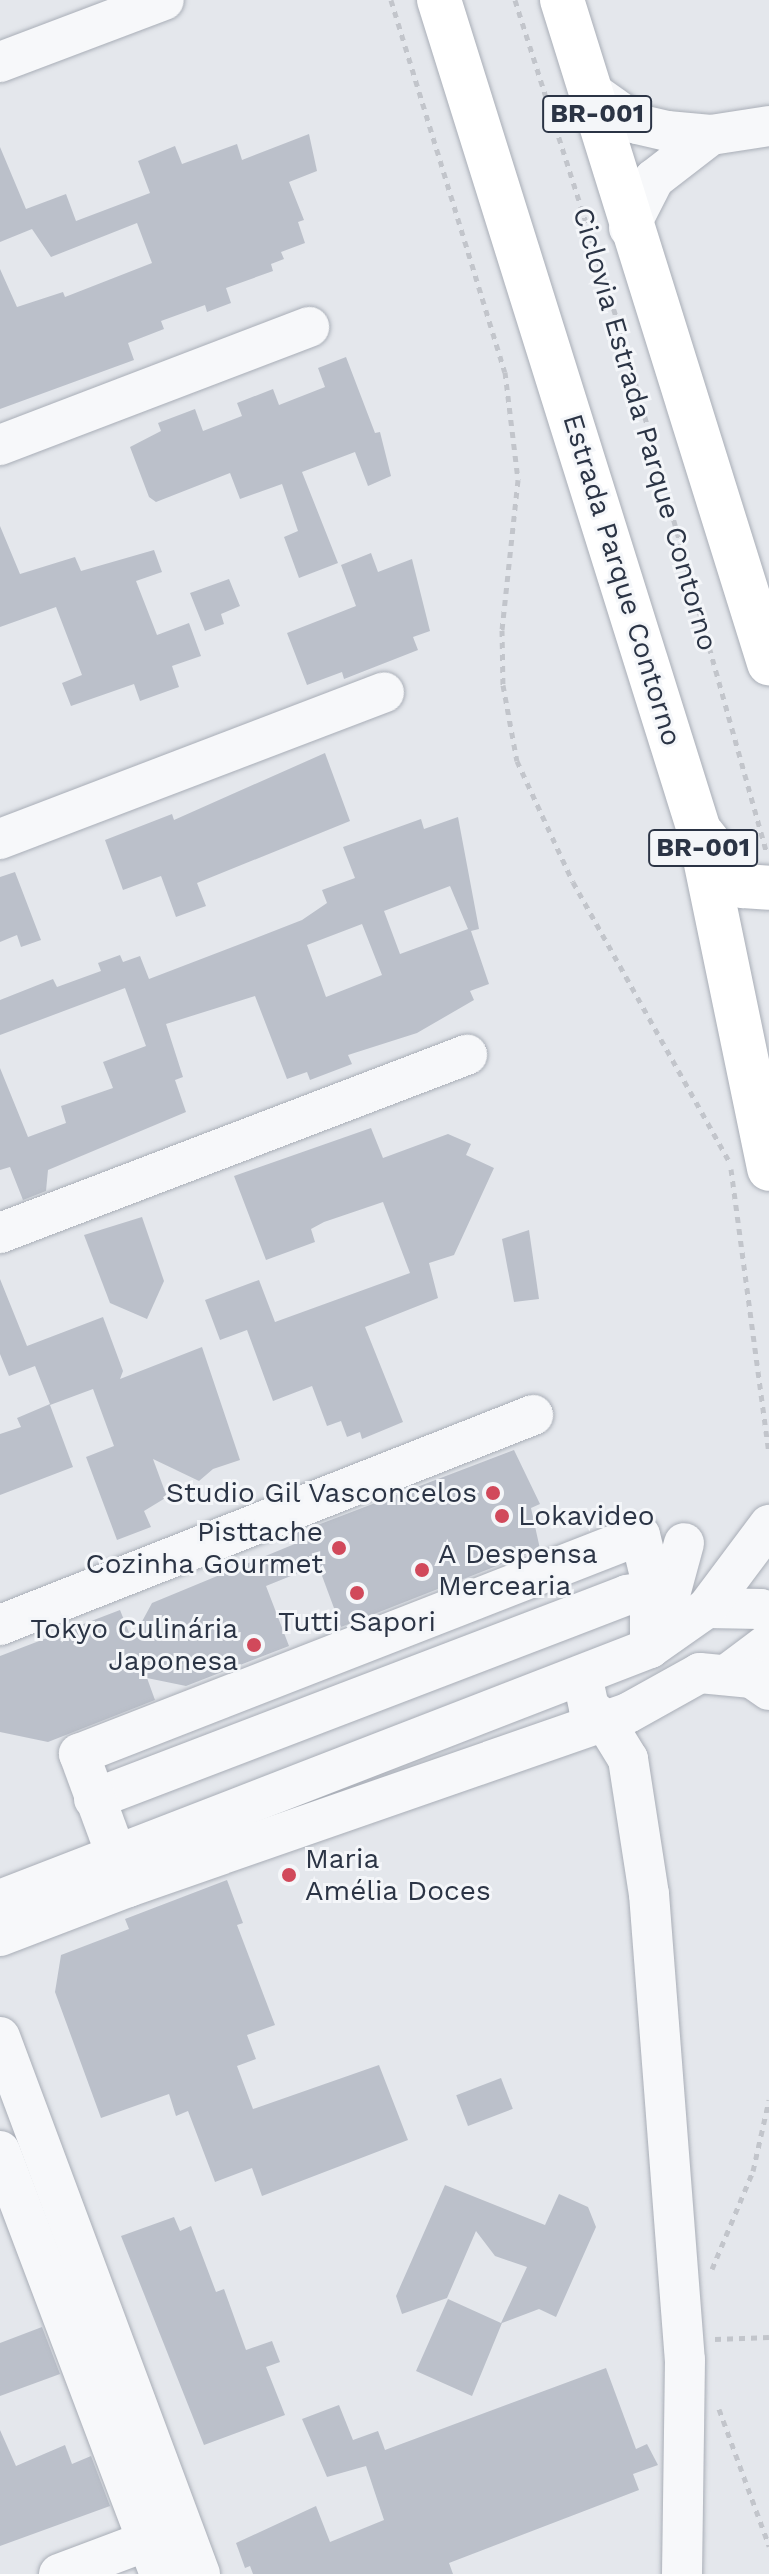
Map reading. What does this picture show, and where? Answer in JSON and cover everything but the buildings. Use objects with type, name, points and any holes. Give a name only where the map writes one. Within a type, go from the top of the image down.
[{"type":"highway","name":"Estrada Parque Contorno","points":[[439,0],[699,830],[745,1160]]},
{"type":"highway","name":"BR-001","points":[[562,0],[592,92],[629,228],[769,663]]},
{"type":"highway","points":[[699,830],[743,886],[769,888]]},
{"type":"street","points":[[0,62],[164,0]]},
{"type":"street","points":[[592,92],[637,124],[711,135],[769,126]]},
{"type":"street","points":[[629,228],[654,179],[711,135]]},
{"type":"street","points":[[0,445],[309,327]]},
{"type":"street","points":[[0,839],[384,692]]},
{"type":"street","points":[[0,1233],[467,1055]]},
{"type":"street","points":[[0,1625],[533,1415]]},
{"type":"street","points":[[672,1600],[769,1525]]},
{"type":"street","points":[[121,1872],[79,1754],[640,1535],[672,1600]]},
{"type":"street","points":[[0,1936],[121,1872],[650,1648],[672,1600],[684,1543]]},
{"type":"street","points":[[94,1799],[627,1595],[761,1609],[769,1615]]},
{"type":"street","points":[[729,1673],[769,1643]]},
{"type":"street","points":[[0,1900],[121,1872],[628,1713],[700,1673],[729,1673],[752,1678],[769,1690]]},
{"type":"street","points":[[582,1675],[589,1707],[604,1720],[628,1759],[649,1894],[685,2360],[682,2574]]},
{"type":"street","points":[[1,2041],[23,2190]]},
{"type":"street","points":[[0,2151],[23,2190],[163,2548],[200,2574]]},
{"type":"street","points":[[59,2574],[163,2548]]},
{"type":"path","points":[[391,0],[505,372],[518,480],[502,657],[517,761],[573,882],[745,1160],[769,1452]]},
{"type":"path","name":"Ciclovia Estrada Parque Contorno","points":[[515,0],[622,335],[769,860]]},
{"type":"path","points":[[709,2275],[753,2171],[769,2100]]},
{"type":"path","points":[[706,2339],[769,2337]]},
{"type":"path","points":[[716,2393],[769,2546]]},
{"type":"place","name":"Studio Gil Vasconcelos","points":[[493,1493]]},
{"type":"place","name":"Lokavideo","points":[[502,1516]]},
{"type":"place","name":"Pisttache Cozinha Gourmet","points":[[339,1548]]},
{"type":"place","name":"A Despensa Mercearia","points":[[422,1570]]},
{"type":"place","name":"Tutti Sapori","points":[[357,1593]]},
{"type":"place","name":"Tokyo Culinária Japonesa","points":[[254,1645]]},
{"type":"place","name":"Maria Amélia Doces","points":[[289,1875]]}]
